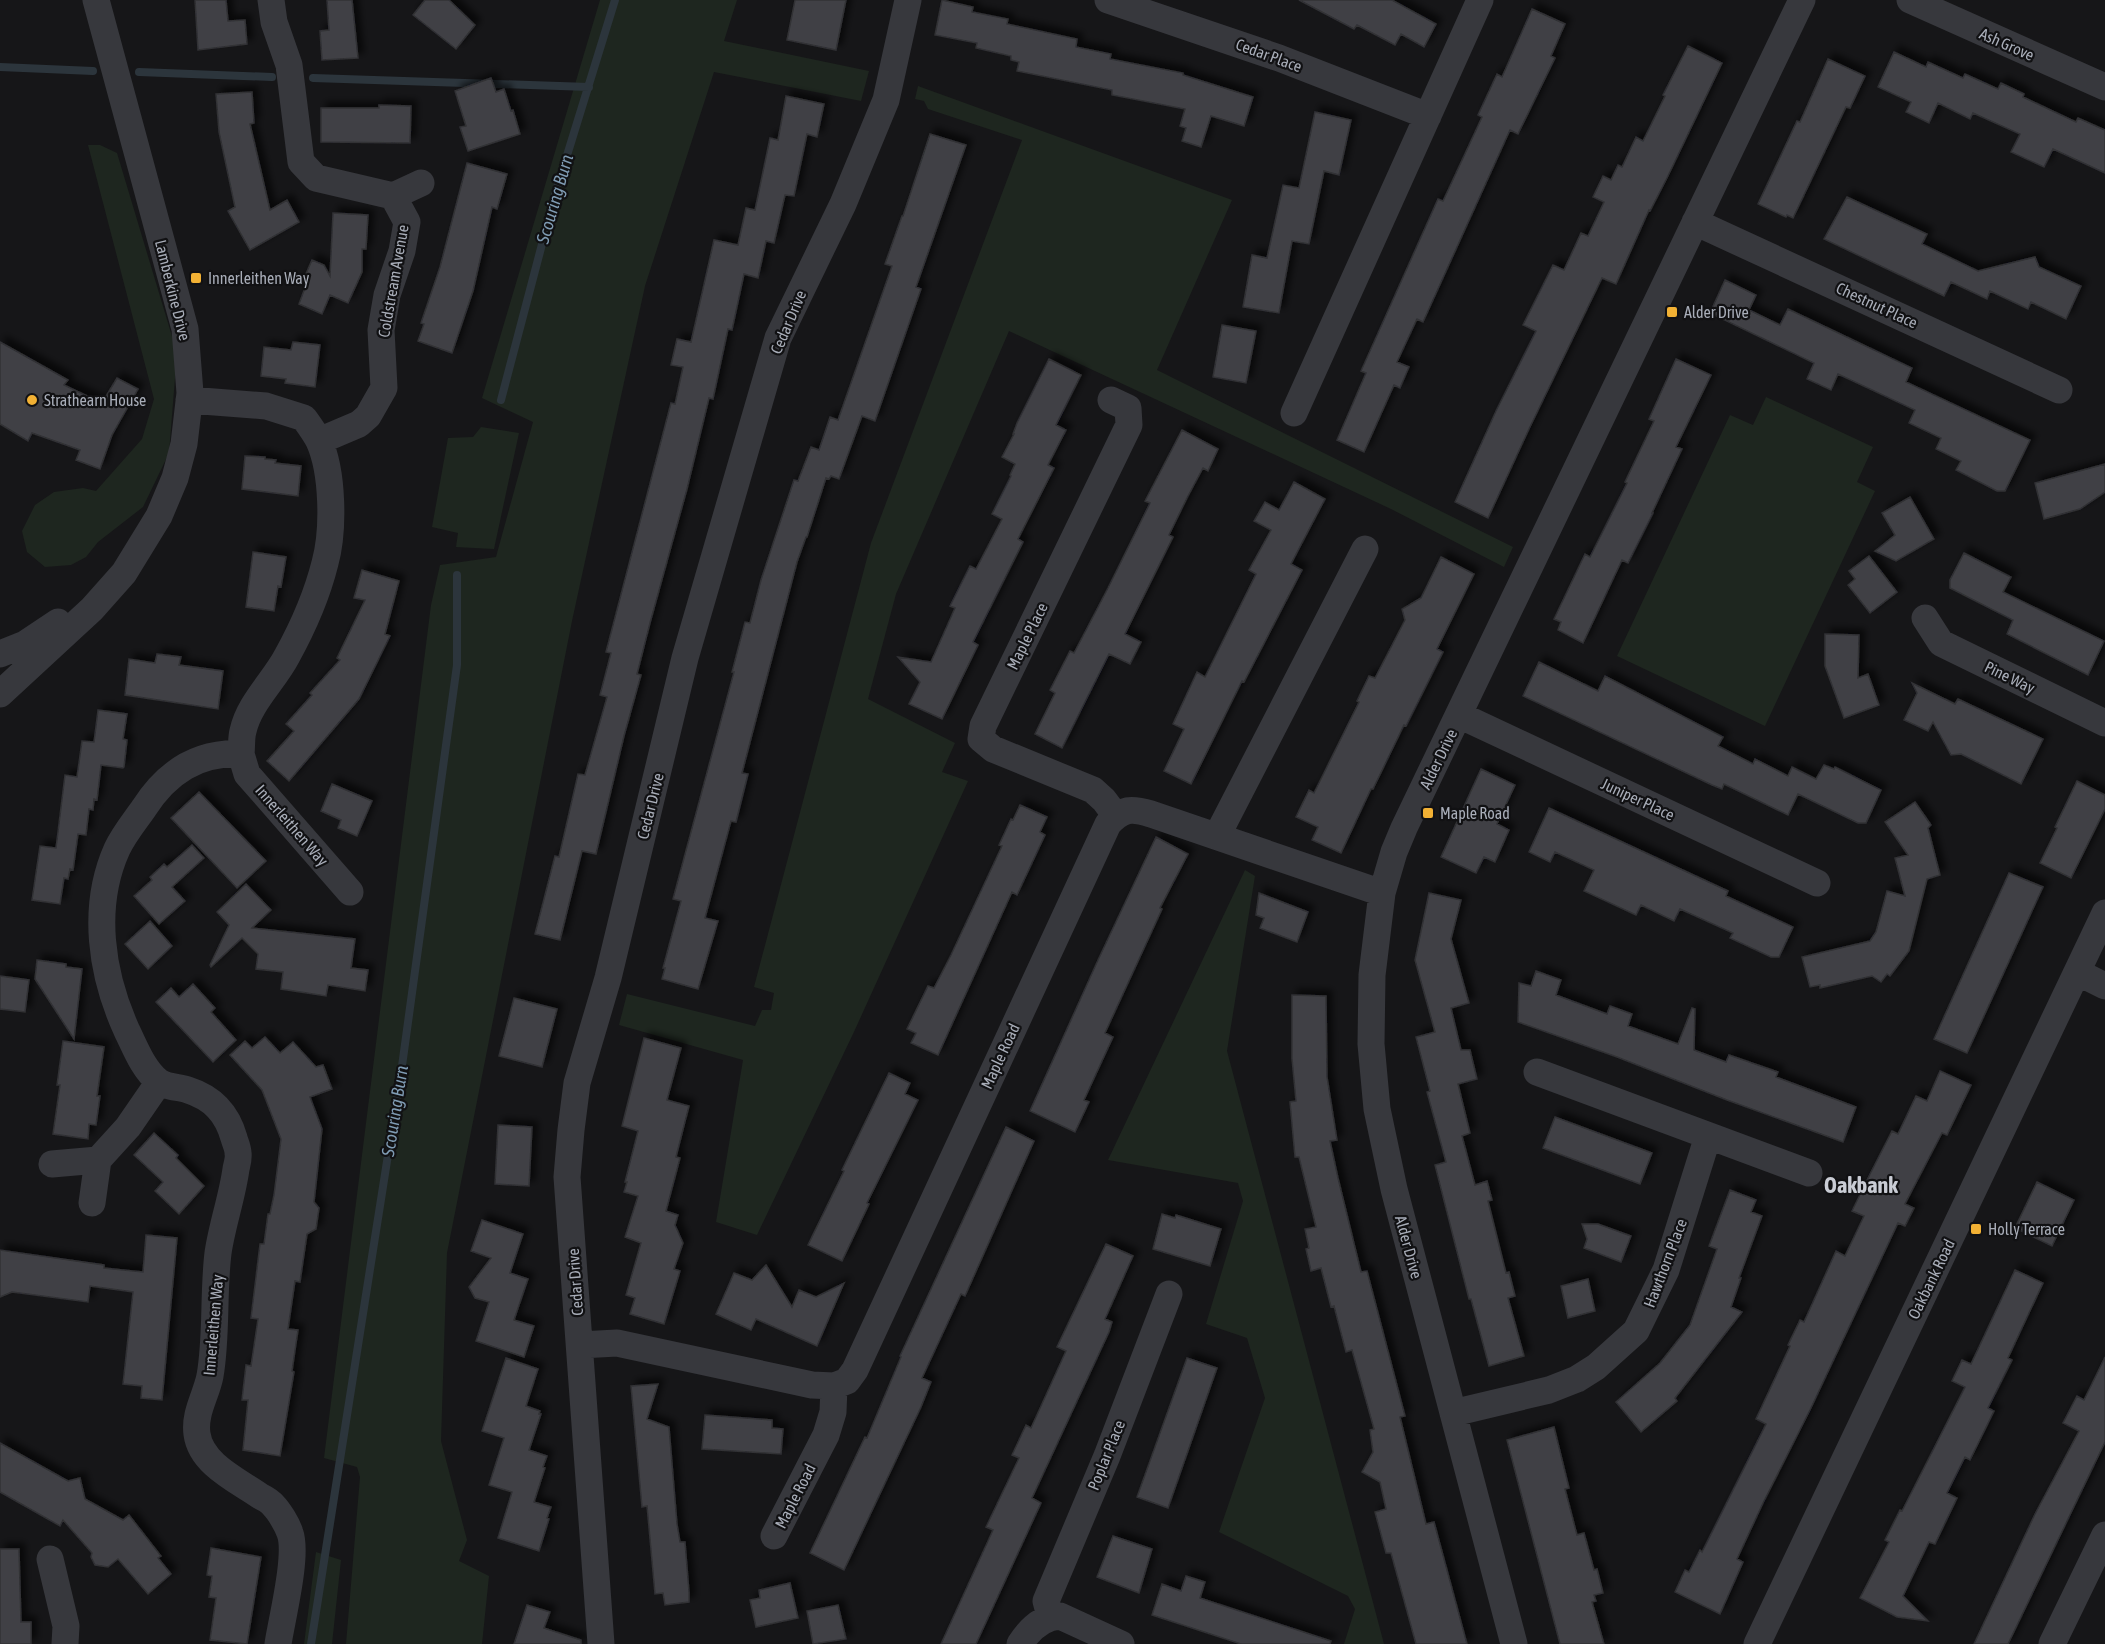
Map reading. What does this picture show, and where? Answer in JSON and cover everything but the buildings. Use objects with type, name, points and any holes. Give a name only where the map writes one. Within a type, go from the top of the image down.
[{"type":"street","name":"Lamberkine Drive","points":[[0,694],[92,609],[124,573],[159,516],[175,478],[184,444],[189,400],[185,329],[96,0]]},
{"type":"street","points":[[271,0],[274,22],[289,64],[301,162],[316,178],[393,196],[421,183]]},
{"type":"street","name":"Cedar Drive","points":[[601,1644],[567,1178],[577,1083],[608,978],[685,658],[778,338],[843,204],[886,100],[908,0]]},
{"type":"street","name":"Cedar Place","points":[[1108,0],[1279,58],[1428,116]]},
{"type":"street","points":[[1294,413],[1480,0]]},
{"type":"street","name":"Alder Drive","points":[[1514,1644],[1389,1171],[1377,1109],[1371,1055],[1371,987],[1382,893],[1395,848],[1802,0]]},
{"type":"street","name":"Ash Grove","points":[[1910,0],[2105,87]]},
{"type":"street","name":"Coldstream Avenue","points":[[319,441],[359,424],[368,416],[384,388],[381,330],[387,295],[402,251],[407,222],[393,196]]},
{"type":"street","name":"Chestnut Place","points":[[1695,222],[2059,390]]},
{"type":"street","points":[[92,1203],[99,1160],[128,1127],[159,1082],[142,1062],[116,1006],[108,976],[101,914],[106,883],[118,848],[148,801],[182,767],[201,758],[224,753],[241,753],[243,730],[252,710],[287,658],[309,613],[325,564],[330,507],[328,468],[319,441],[304,418],[266,406],[189,400]]},
{"type":"street","name":"Maple Place","points":[[1111,400],[1128,408],[1129,425],[983,726],[981,739],[993,749],[1092,790],[1104,800],[1116,816]]},
{"type":"street","points":[[1216,836],[1365,549]]},
{"type":"street","name":"Lamberkine Drive","points":[[0,654],[25,644],[124,573]]},
{"type":"street","name":"Pine Way","points":[[1925,618],[1941,643],[2105,723]]},
{"type":"street","name":"Juniper Place","points":[[1459,715],[1816,883]]},
{"type":"street","name":"Innerleithen Way","points":[[241,753],[247,774],[350,892]]},
{"type":"street","points":[[1116,816],[1130,810],[1140,811],[1382,893]]},
{"type":"street","name":"Maple Road","points":[[774,1536],[826,1435],[833,1412],[834,1386],[848,1381],[855,1370],[1108,824],[1116,816]]},
{"type":"street","name":"Oakbank Road","points":[[1757,1644],[2105,913]]},
{"type":"street","points":[[2077,972],[2105,986]]},
{"type":"street","points":[[1537,1072],[1809,1173]]},
{"type":"street","name":"Innerleithen Way","points":[[159,1082],[207,1097],[221,1110],[230,1125],[238,1153],[234,1184],[218,1252],[214,1350],[209,1380],[197,1419],[197,1434],[208,1458],[273,1504],[290,1534],[292,1566],[278,1644]]},
{"type":"street","name":"Hawthorn Place","points":[[1453,1413],[1549,1390],[1577,1379],[1596,1367],[1636,1331],[1666,1270],[1708,1136]]},
{"type":"street","points":[[52,1164],[99,1160]]},
{"type":"street","name":"Poplar Place","points":[[1050,1617],[1046,1601],[1107,1456],[1169,1294]]},
{"type":"street","points":[[580,1345],[617,1343],[812,1385],[834,1386]]},
{"type":"street","points":[[2052,1644],[2105,1535]]},
{"type":"street","points":[[50,1559],[66,1626],[65,1644]]},
{"type":"street","points":[[1020,1644],[1032,1628],[1050,1617],[1060,1616],[1121,1644]]},
{"type":"shaded area","points":[[600,0],[737,0],[724,41],[869,71],[861,101],[714,72],[645,286],[572,621],[447,1253],[441,1441],[467,1540],[459,1561],[489,1576],[482,1644],[346,1644],[360,1477],[357,1467],[324,1458],[431,605],[440,565],[496,557],[533,422],[482,398]]},
{"type":"shaded area","points":[[918,86],[1232,200],[1157,370],[1513,547],[1504,567],[1391,509],[1009,331],[896,594],[868,699],[955,743],[942,772],[968,781],[853,1034],[757,1235],[716,1222],[743,1060],[619,1025],[627,994],[755,1026],[762,1010],[771,1010],[774,993],[754,987],[871,543],[1022,140],[928,109],[924,101],[915,99]]},
{"type":"shaded area","points":[[88,145],[100,145],[117,153],[177,353],[169,453],[143,507],[98,542],[86,557],[71,565],[45,567],[27,552],[22,531],[35,505],[54,492],[83,488],[96,491],[142,439],[154,399]]},
{"type":"shaded area","points":[[1766,397],[1873,447],[1857,482],[1875,491],[1765,726],[1617,656],[1730,415],[1753,425]]},
{"type":"shaded area","points":[[481,427],[519,433],[494,549],[456,547],[458,533],[432,527],[448,438],[473,437]]},
{"type":"shaded area","points":[[1245,870],[1255,876],[1227,1051],[1384,1644],[1344,1644],[1355,1609],[1348,1596],[1219,1532],[1265,1398],[1247,1338],[1206,1324],[1243,1201],[1238,1183],[1108,1160]]},
{"type":"shaded area","points":[[316,1552],[341,1560],[332,1644],[304,1644]]},
{"type":"waterway","name":"Scouring Burn","points":[[501,400],[556,191],[615,0]]},
{"type":"waterway","points":[[0,67],[93,71]]},
{"type":"waterway","points":[[139,72],[272,77]]},
{"type":"waterway","points":[[313,78],[589,87]]},
{"type":"waterway","name":"Scouring Burn","points":[[311,1644],[402,1066],[457,665],[457,575]]},
{"type":"place","name":"Innerleithen Way","points":[[196,278]]},
{"type":"place","name":"Alder Drive","points":[[1672,312]]},
{"type":"place","name":"Strathearn House","points":[[32,400]]},
{"type":"place","name":"Maple Road","points":[[1428,813]]},
{"type":"place","name":"Holly Terrace","points":[[1976,1229]]},
{"type":"district","name":"Oakbank","points":[[1861,1185]]}]
